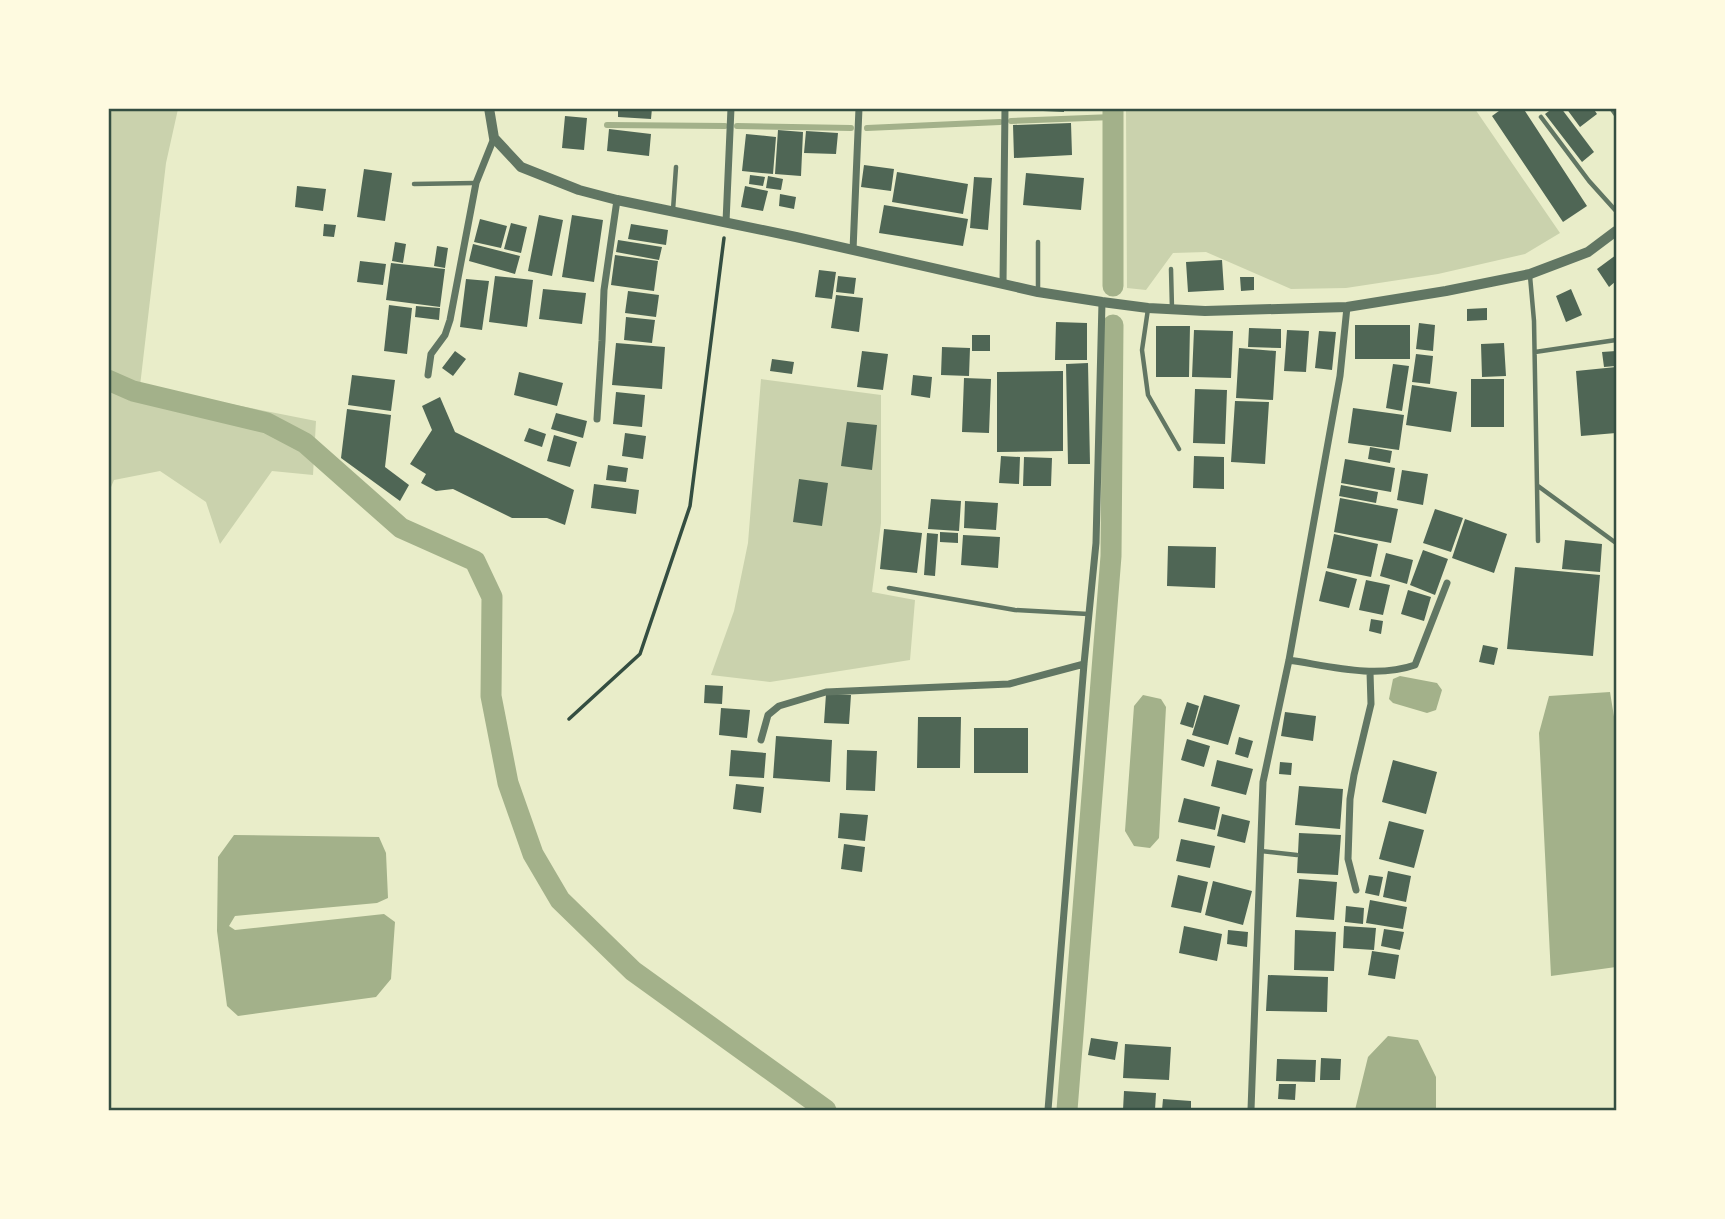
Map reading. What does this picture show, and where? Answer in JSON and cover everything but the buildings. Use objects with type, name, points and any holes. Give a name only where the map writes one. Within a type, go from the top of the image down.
[{"type":"street","points":[[428,375],[431,354],[445,335],[450,320],[476,183],[494,138],[489,108]]},
{"type":"street","points":[[726,222],[731,108]]},
{"type":"street","points":[[853,250],[859,108]]},
{"type":"street","points":[[1003,284],[1005,108]]},
{"type":"street","points":[[494,138],[521,166],[579,190],[617,200],[1038,292],[1172,310],[1205,312],[1347,307],[1446,292],[1530,274],[1588,252],[1616,231]]},
{"type":"street","points":[[597,419],[604,289],[617,200]]},
{"type":"street","points":[[1048,1111],[1096,543],[1102,302]]},
{"type":"street","points":[[1251,1111],[1263,782],[1289,660],[1340,376],[1347,307]]},
{"type":"street","points":[[1289,660],[1370,672],[1405,669],[1416,665],[1447,583]]},
{"type":"street","points":[[761,740],[768,715],[779,706],[826,692],[1009,684],[1084,664]]},
{"type":"street","points":[[1356,890],[1348,859],[1350,799],[1371,704],[1370,672]]},
{"type":"lane","points":[[1611,108],[1616,115]]},
{"type":"lane","points":[[1541,117],[1589,181],[1616,211]]},
{"type":"lane","points":[[673,211],[676,167]]},
{"type":"lane","points":[[414,184],[476,183]]},
{"type":"lane","points":[[1038,242],[1038,292]]},
{"type":"lane","points":[[1171,270],[1172,310]]},
{"type":"lane","points":[[1530,274],[1535,352],[1538,541]]},
{"type":"lane","points":[[1148,308],[1142,350],[1148,395],[1179,449]]},
{"type":"lane","points":[[1535,352],[1616,340]]},
{"type":"lane","points":[[1537,486],[1616,543]]},
{"type":"lane","points":[[889,588],[1015,610],[1089,614]]},
{"type":"lane","points":[[1260,851],[1297,855]]},
{"type":"path","points":[[569,719],[640,654],[690,506],[726,222]]},
{"type":"shaded area","points":[[109,108],[178,109],[166,163],[140,386],[316,421],[313,475],[272,471],[220,544],[206,502],[160,471],[114,480],[109,492]]},
{"type":"shaded area","points":[[1126,109],[1475,109],[1560,233],[1525,254],[1438,274],[1346,288],[1291,289],[1206,252],[1173,253],[1146,290],[1127,288]]},
{"type":"shaded area","points":[[761,379],[881,395],[881,523],[872,592],[915,600],[910,660],[770,682],[711,675],[734,611],[748,543]]},
{"type":"shaded area","points":[[1400,676],[1437,683],[1442,690],[1436,710],[1427,713],[1393,703],[1389,699],[1393,679]]},
{"type":"shaded area","points":[[1610,692],[1616,729],[1616,967],[1551,976],[1539,733],[1549,696]]},
{"type":"shaded area","points":[[1143,695],[1161,699],[1166,707],[1159,838],[1150,848],[1134,846],[1125,831],[1134,706]]},
{"type":"shaded area","points":[[234,835],[379,837],[386,853],[388,898],[377,903],[235,916],[229,926],[235,930],[384,914],[395,922],[391,979],[376,997],[238,1016],[227,1006],[217,931],[218,857]]},
{"type":"shaded area","points":[[1388,1036],[1418,1040],[1436,1077],[1436,1110],[1355,1110],[1368,1057]]},
{"type":"waterway","points":[[1113,108],[1113,286]]},
{"type":"waterway","points":[[1011,121],[1113,117]]},
{"type":"waterway","points":[[867,128],[1000,122]]},
{"type":"waterway","points":[[607,125],[725,126]]},
{"type":"waterway","points":[[737,126],[851,128]]},
{"type":"waterway","points":[[1067,1110],[1111,556],[1113,325]]},
{"type":"waterway","points":[[108,380],[133,391],[267,423],[305,443],[401,528],[475,561],[492,597],[491,696],[508,783],[533,854],[560,900],[633,971],[826,1110]]}]
